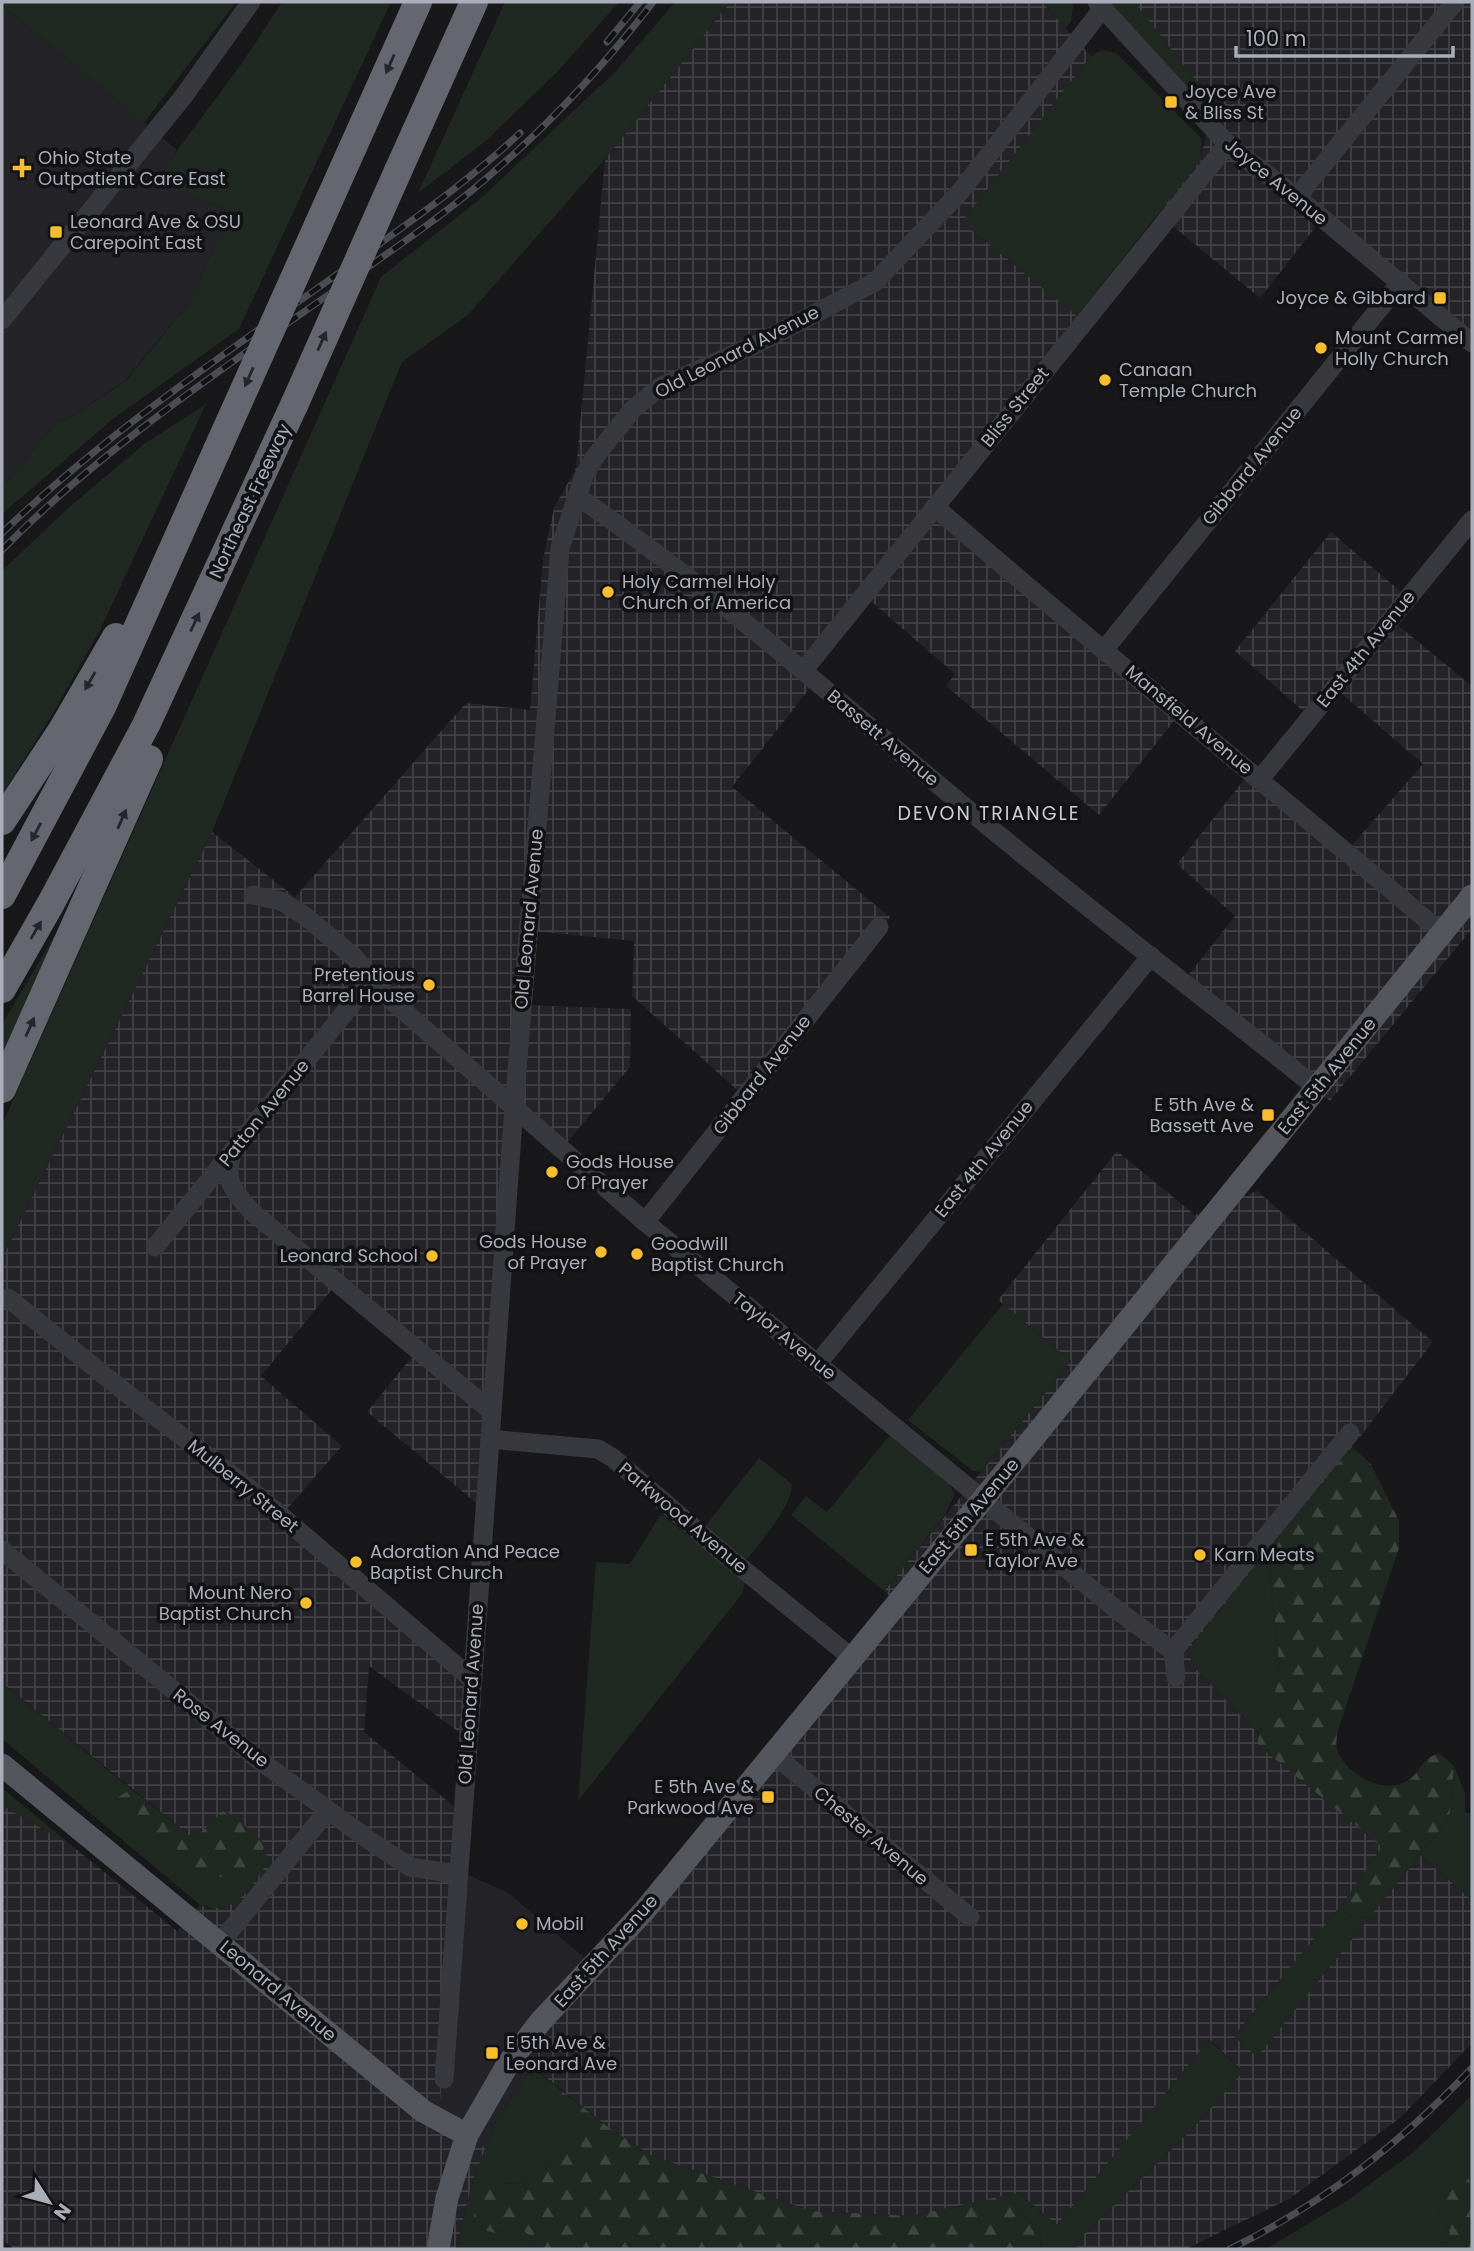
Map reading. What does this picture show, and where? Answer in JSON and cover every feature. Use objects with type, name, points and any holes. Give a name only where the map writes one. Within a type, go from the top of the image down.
[{"type":"highway","points":[[2,895],[102,707],[418,2]]},
{"type":"highway","name":"Northeast Freeway","points":[[2,989],[111,794],[167,684],[474,2]]},
{"type":"highway","points":[[2,821],[62,730],[217,450]]},
{"type":"highway","points":[[2,1089],[154,746],[167,684]]},
{"type":"main road","name":"East 5th Avenue","points":[[467,2134],[508,2064],[541,2021],[645,1910],[1472,896]]},
{"type":"main road","name":"Leonard Avenue","points":[[2,1765],[423,2111],[467,2134]]},
{"type":"main road","points":[[438,2249],[447,2198],[467,2134]]},
{"type":"street","points":[[2,320],[183,97],[251,2]]},
{"type":"street","points":[[1297,197],[1455,2]]},
{"type":"street","name":"Joyce Avenue","points":[[1100,5],[1228,144],[1297,197],[1472,344]]},
{"type":"street","name":"Old Leonard Avenue","points":[[444,2079],[514,1107],[560,548],[584,476],[594,458],[633,409],[660,387],[757,344],[875,282],[960,192],[1100,5]]},
{"type":"street","name":"Bliss Street","points":[[803,671],[1228,144]]},
{"type":"street","name":"Gibbard Avenue","points":[[1104,650],[1400,283]]},
{"type":"street","name":"Bassett Avenue","points":[[577,496],[643,542],[803,671],[956,800],[1317,1088]]},
{"type":"street","name":"Mansfield Avenue","points":[[935,507],[1442,933]]},
{"type":"street","name":"East 4th Avenue","points":[[1260,779],[1472,520]]},
{"type":"street","name":"Taylor Avenue","points":[[253,895],[281,901],[305,916],[354,957],[390,999],[645,1222],[1122,1614],[1173,1651]]},
{"type":"street","name":"Gibbard Avenue","points":[[645,1222],[879,927]]},
{"type":"street","name":"East 4th Avenue","points":[[818,1363],[1151,956]]},
{"type":"street","name":"Patton Avenue","points":[[155,1247],[372,979]]},
{"type":"street","points":[[233,1151],[228,1165],[229,1180],[235,1193],[251,1211],[491,1411]]},
{"type":"street","name":"Mulberry Street","points":[[8,1298],[150,1412],[244,1483],[473,1679]]},
{"type":"street","points":[[1176,1677],[1173,1651],[1350,1433]]},
{"type":"street","name":"Parkwood Avenue","points":[[490,1439],[598,1449],[613,1458],[723,1553],[851,1657]]},
{"type":"street","name":"Rose Avenue","points":[[2,1550],[255,1756],[328,1810],[410,1867],[457,1874]]},
{"type":"street","name":"Chester Avenue","points":[[772,1753],[970,1917]]},
{"type":"street","points":[[220,1943],[328,1810]]},
{"type":"shaded area","points":[[730,2],[1042,2],[1091,56],[962,222],[1085,322],[933,507],[1181,712],[1099,815],[946,686],[955,674],[865,596],[802,672],[814,683],[732,787],[890,917],[743,1095],[632,996],[634,941],[532,931],[526,1005],[631,1009],[630,1067],[559,1152],[515,1117],[487,1512],[367,1412],[419,1348],[339,1281],[261,1376],[342,1446],[281,1516],[473,1677],[471,1741],[369,1666],[364,1732],[462,1813],[461,1872],[438,2124],[486,2148],[473,2180],[456,2249],[14,2249],[2,2239],[2,1805],[71,1845],[177,1931],[200,1905],[211,1909],[271,1859],[264,1853],[263,1842],[194,1839],[2,1683],[2,1258],[212,832],[295,897],[466,703],[530,710],[543,559],[554,508],[576,468],[605,159]]},
{"type":"shaded area","points":[[1134,2],[1472,2],[1472,347],[1321,220],[1260,298],[1157,213],[1200,160],[1215,100],[1191,75]]},
{"type":"shaded area","points":[[2,5],[177,150],[157,179],[229,211],[191,300],[125,381],[65,421],[60,418],[2,488]]},
{"type":"shaded area","points":[[1331,532],[1406,596],[1388,617],[1472,686],[1472,929],[1330,1101],[1183,982],[1235,916],[1177,864],[1251,771],[1346,852],[1423,764],[1334,687],[1311,718],[1235,651]]},
{"type":"shaded area","points":[[1117,1151],[1195,1215],[1257,1191],[1433,1342],[1188,1650],[1194,1667],[1258,1733],[1258,1745],[1382,1847],[1341,1906],[1234,2036],[1257,2056],[1420,1855],[1472,1900],[1472,2043],[1400,2118],[1289,2199],[1186,2249],[1079,2249],[1074,2244],[1192,2129],[1243,2071],[1210,2040],[1057,2225],[1019,2193],[911,2216],[811,2211],[652,2156],[608,2127],[518,2055],[897,1603],[884,1591],[1071,1361],[998,1300]]},
{"type":"shaded area","points":[[461,1872],[507,1892],[599,1970],[518,2055],[532,2067],[497,2119],[486,2148],[438,2124]]},
{"type":"green space","points":[[2,2],[236,2],[144,123],[2,5]]},
{"type":"green space","points":[[282,2],[391,2],[239,329],[113,419],[2,514],[2,488],[60,418],[65,421],[126,381],[191,300],[229,211],[156,179],[242,63]]},
{"type":"green space","points":[[505,2],[619,2],[559,70],[487,140],[418,193]]},
{"type":"green space","points":[[675,2],[730,2],[605,159],[468,315],[402,362],[212,832],[2,1258],[2,1125],[381,277],[481,198],[615,72]]},
{"type":"green space","points":[[1042,2],[1070,2],[1073,6],[1071,21],[1066,28]]},
{"type":"green space","points":[[1107,2],[1134,2],[1191,75],[1215,100],[1212,105],[1205,105]]},
{"type":"green space","points":[[1102,50],[1116,53],[1202,139],[1201,160],[1077,316],[962,222],[1091,56]]},
{"type":"green space","points":[[206,404],[100,630],[55,710],[2,795],[2,571],[67,509],[144,444]]},
{"type":"green space","points":[[58,930],[2,1062],[2,1024]]},
{"type":"green space","points":[[1003,1304],[1071,1361],[981,1472],[973,1471],[908,1420]]},
{"type":"green space","points":[[890,1435],[949,1484],[955,1494],[945,1515],[884,1591],[791,1515],[806,1496],[827,1512]]},
{"type":"green space","points":[[1352,1447],[1371,1464],[1399,1521],[1399,1548],[1338,1730],[1337,1750],[1358,1775],[1388,1786],[1407,1781],[1428,1759],[1439,1753],[1454,1766],[1450,1813],[1440,1830],[1369,1918],[1346,1915],[1341,1906],[1382,1847],[1258,1745],[1260,1730],[1276,1688],[1278,1670],[1271,1578],[1274,1542]]},
{"type":"green space","points":[[759,1458],[792,1484],[780,1515],[744,1563],[702,1530]]},
{"type":"green space","points":[[661,1514],[745,1582],[742,1594],[578,1801],[596,1562],[630,1564]]},
{"type":"green space","points":[[1274,1542],[1271,1578],[1278,1670],[1275,1694],[1258,1733],[1194,1667],[1188,1650]]},
{"type":"green space","points":[[2,1683],[131,1789],[115,1799],[111,1809],[256,1867],[264,1853],[271,1859],[242,1897],[224,1907],[200,1905],[2,1739]]},
{"type":"green space","points":[[1454,1766],[1465,1793],[1465,1812],[1472,1814],[1472,1900],[1420,1855],[1450,1813]]},
{"type":"green space","points":[[2,1788],[71,1845],[2,1805]]},
{"type":"green space","points":[[131,1789],[194,1839],[223,1811],[235,1816],[263,1842],[264,1850],[260,1861],[251,1870],[234,1876],[216,1876],[196,1870],[158,1847],[110,1809],[115,1799]]},
{"type":"green space","points":[[1341,1906],[1346,1915],[1369,1918],[1257,2057],[1234,2036]]},
{"type":"green space","points":[[1209,2040],[1243,2071],[1192,2129],[1075,2243],[1079,2249],[1040,2249],[1041,2234],[1006,2195],[1019,2193],[1057,2225]]},
{"type":"green space","points":[[532,2067],[548,2080],[543,2088],[579,2128],[578,2138],[567,2152],[520,2183],[501,2184],[476,2228],[495,2233],[515,2226],[531,2236],[539,2249],[456,2249],[473,2180],[497,2119]]},
{"type":"green space","points":[[548,2080],[608,2127],[652,2156],[811,2211],[911,2216],[1006,2195],[1041,2234],[1040,2249],[539,2249],[531,2236],[515,2226],[495,2233],[476,2228],[476,2202],[491,2180],[501,2184],[520,2183],[567,2152],[578,2138],[578,2128],[542,2088]]},
{"type":"green space","points":[[1472,2095],[1472,2185],[1469,2179],[1436,2207],[1450,2233],[1439,2249],[1266,2249],[1348,2200],[1415,2151]]},
{"type":"green space","points":[[1458,2177],[1469,2179],[1472,2185],[1472,2249],[1439,2249],[1450,2233],[1436,2207],[1437,2190]]},
{"type":"railway","points":[[607,42],[640,2]]},
{"type":"railway","points":[[2,550],[81,477],[165,410],[412,236],[482,182],[528,141],[572,96],[653,2]]},
{"type":"railway","points":[[2,533],[43,495],[129,424],[440,200],[520,133]]},
{"type":"railway","points":[[1230,2249],[1297,2212],[1359,2170],[1417,2122],[1472,2068]]},
{"type":"place","name":"Joyce Ave & Bliss St","points":[[1171,102]]},
{"type":"place","name":"Ohio State Outpatient Care East","points":[[22,168]]},
{"type":"place","name":"Leonard Ave & OSU Carepoint East","points":[[56,232]]},
{"type":"place","name":"Joyce & Gibbard","points":[[1440,298]]},
{"type":"place","name":"Mount Carmel Holly Church","points":[[1321,348]]},
{"type":"place","name":"Canaan Temple Church","points":[[1105,380]]},
{"type":"place","name":"Holy Carmel Holy Church of America","points":[[608,592]]},
{"type":"place","name":"Pretentious Barrel House","points":[[429,985]]},
{"type":"place","name":"E 5th Ave & Bassett Ave","points":[[1268,1115]]},
{"type":"place","name":"Gods House Of Prayer","points":[[552,1172]]},
{"type":"place","name":"Gods House of Prayer","points":[[601,1252]]},
{"type":"place","name":"Goodwill Baptist Church","points":[[637,1254]]},
{"type":"place","name":"Leonard School","points":[[432,1256]]},
{"type":"place","name":"E 5th Ave & Taylor Ave","points":[[971,1550]]},
{"type":"place","name":"Karn Meats","points":[[1200,1555]]},
{"type":"place","name":"Adoration And Peace Baptist Church","points":[[356,1562]]},
{"type":"place","name":"Mount Nero Baptist Church","points":[[306,1603]]},
{"type":"place","name":"E 5th Ave & Parkwood Ave","points":[[768,1797]]},
{"type":"place","name":"Mobil","points":[[522,1924]]},
{"type":"place","name":"E 5th Ave & Leonard Ave","points":[[492,2053]]},
{"type":"district","name":"DEVON TRIANGLE","points":[[989,813]]}]
